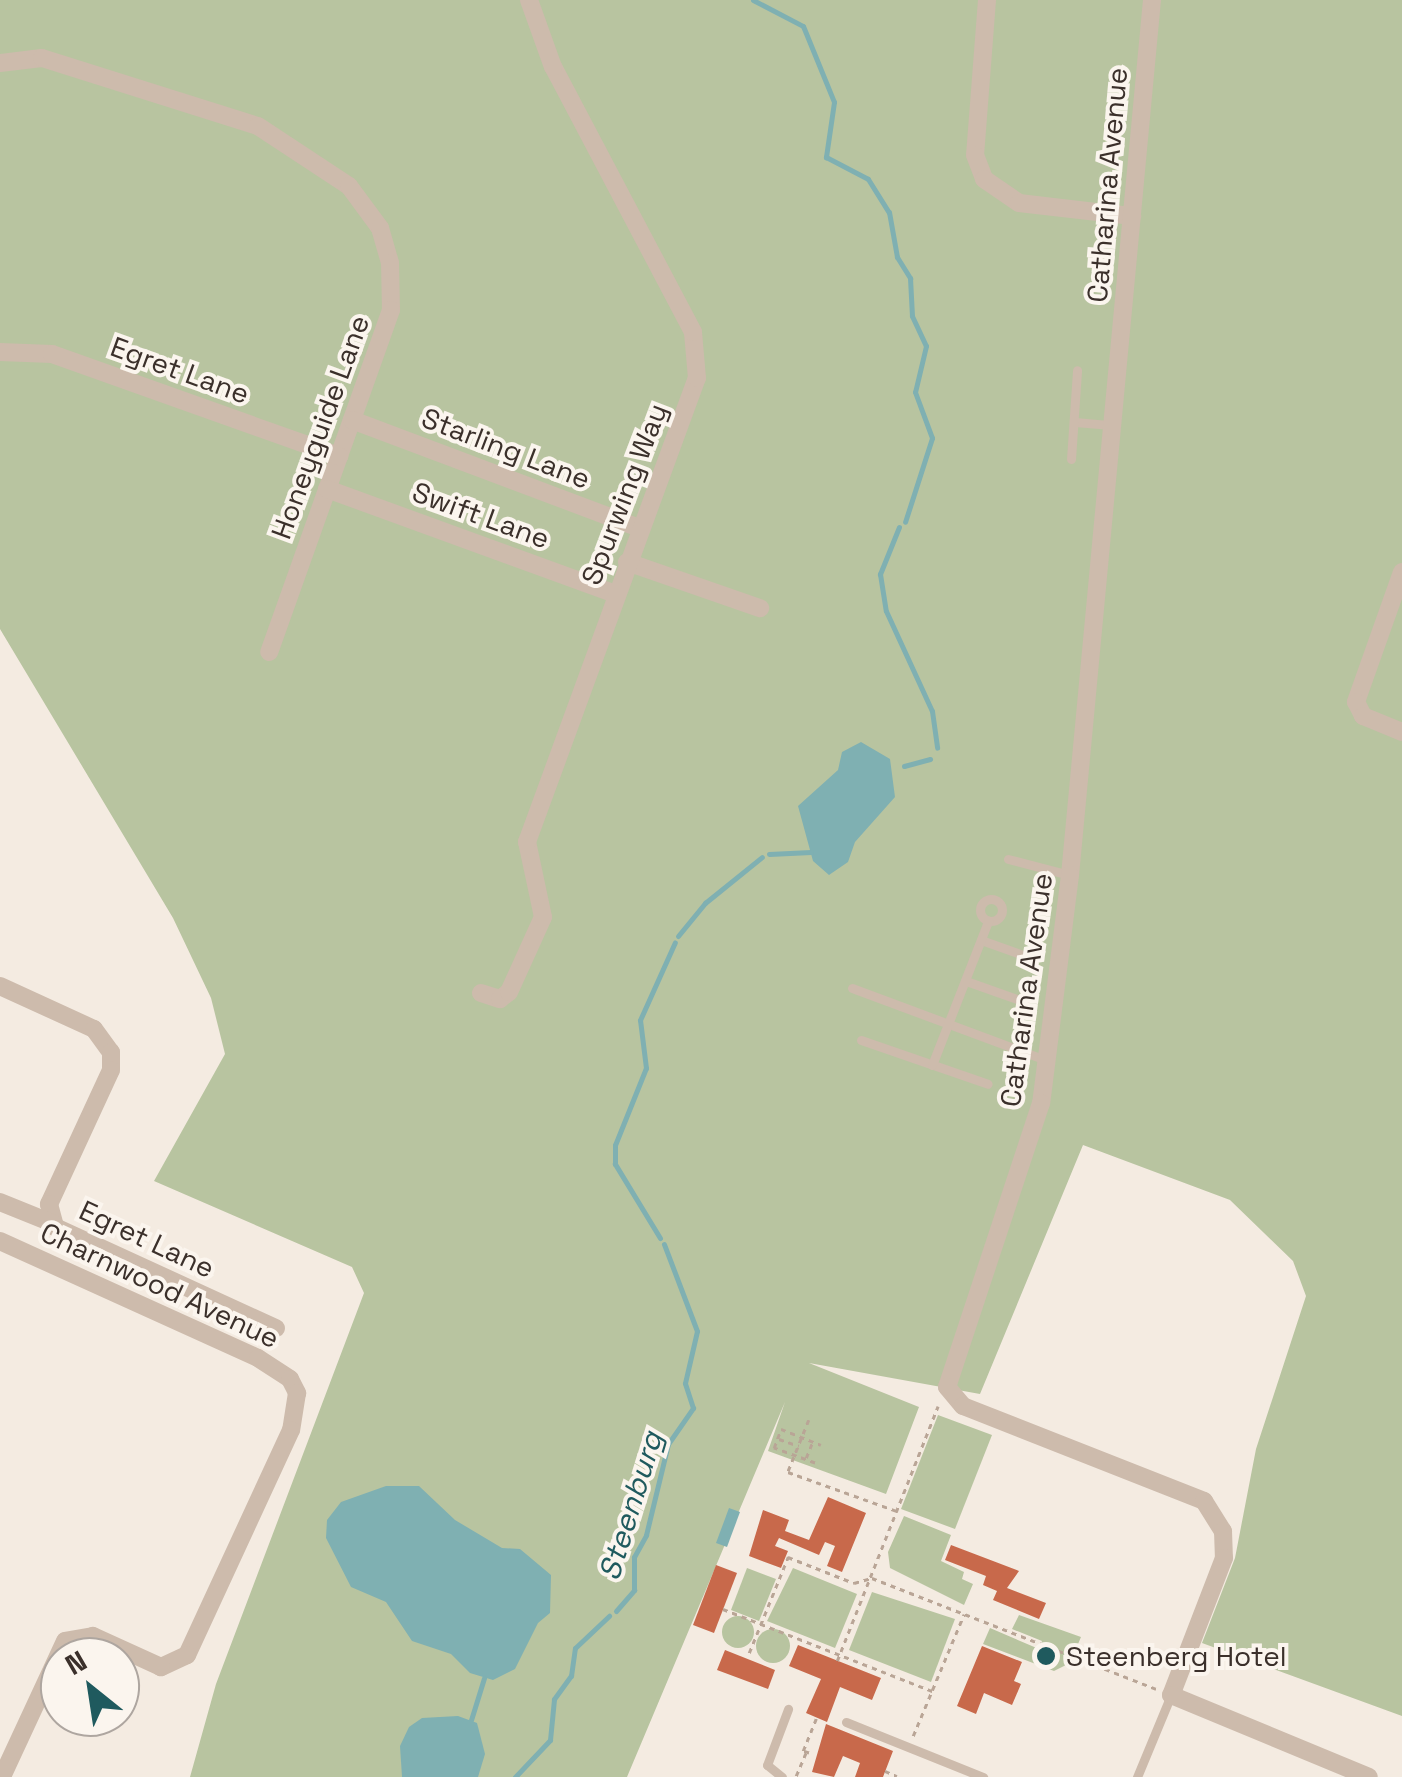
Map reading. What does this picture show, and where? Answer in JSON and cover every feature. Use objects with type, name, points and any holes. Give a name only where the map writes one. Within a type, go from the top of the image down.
[{"type":"street","name":"Spurwing Way","points":[[481,993],[505,996],[543,916],[527,842],[697,378],[696,342],[554,68],[529,0]]},
{"type":"street","points":[[987,0],[975,155],[984,179],[1019,203],[1132,216]]},
{"type":"street","name":"Catharina Avenue","points":[[950,1393],[947,1372],[1041,1103],[1048,1060],[1070,875],[1152,0]]},
{"type":"street","name":"Honeyguide Lane","points":[[0,62],[42,58],[249,122],[350,186],[386,242],[392,301],[269,652]]},
{"type":"street","name":"Egret Lane","points":[[0,352],[37,350],[339,456]]},
{"type":"street","name":"Starling Lane","points":[[352,420],[640,528]]},
{"type":"street","name":"Swift Lane","points":[[327,489],[616,594]]},
{"type":"street","points":[[627,562],[760,608]]},
{"type":"street","points":[[1402,572],[1356,702],[1363,716],[1402,732]]},
{"type":"street","name":"Egret Lane","points":[[0,986],[94,1028],[111,1052],[110,1070],[49,1204],[52,1223]]},
{"type":"street","name":"Egret Lane","points":[[0,1202],[276,1328]]},
{"type":"street","name":"Charnwood Avenue","points":[[0,1241],[258,1358],[294,1382],[291,1430],[187,1655],[161,1667],[93,1636],[65,1641],[2,1777]]},
{"type":"street","points":[[950,1393],[964,1406],[1196,1496],[1213,1510],[1224,1558],[1171,1696],[1369,1777]]},
{"type":"lane","points":[[1072,459],[1077,370]]},
{"type":"lane","points":[[1074,422],[1111,425]]},
{"type":"lane","points":[[1008,859],[1070,875]]},
{"type":"lane","points":[[932,1065],[988,921]]},
{"type":"lane","points":[[982,940],[1024,955]]},
{"type":"lane","points":[[966,981],[1026,1002]]},
{"type":"lane","points":[[852,988],[1048,1060]]},
{"type":"lane","points":[[862,1040],[988,1084]]},
{"type":"lane","points":[[1137,1777],[1171,1696]]},
{"type":"lane","points":[[782,1777],[767,1765],[788,1709]]},
{"type":"lane","points":[[846,1722],[982,1777]]},
{"type":"path","points":[[838,1658],[899,1512],[939,1402],[950,1393]]},
{"type":"path","points":[[809,1420],[788,1472],[899,1512]]},
{"type":"path","points":[[815,1463],[774,1448],[782,1429],[821,1445]]},
{"type":"path","points":[[784,1452],[791,1433]]},
{"type":"path","points":[[778,1439],[799,1446]]},
{"type":"path","points":[[805,1460],[812,1441]]},
{"type":"path","points":[[749,1653],[788,1557],[854,1583],[872,1578],[1171,1696]]},
{"type":"path","points":[[723,1609],[838,1658],[932,1691]]},
{"type":"path","points":[[908,1746],[965,1613]]},
{"type":"path","points":[[796,1777],[808,1752],[816,1718]]},
{"type":"path","points":[[885,1771],[897,1776]]},
{"type":"green space","points":[[0,0],[1402,0],[1402,1716],[1202,1643],[1235,1558],[1256,1449],[1306,1296],[1293,1261],[1230,1200],[1083,1145],[980,1394],[809,1363],[919,1407],[886,1494],[768,1451],[785,1402],[627,1777],[190,1777],[216,1684],[364,1293],[352,1267],[154,1181],[225,1054],[211,998],[173,918],[0,629]]},
{"type":"green space","points":[[938,1415],[992,1435],[955,1529],[901,1509]]},
{"type":"green space","points":[[904,1516],[951,1535],[941,1561],[964,1572],[962,1579],[973,1584],[964,1605],[890,1568],[888,1552]]},
{"type":"green space","points":[[747,1568],[776,1579],[759,1621],[731,1610]]},
{"type":"green space","points":[[793,1568],[857,1594],[835,1648],[767,1621]]},
{"type":"green space","points":[[872,1592],[955,1619],[931,1682],[849,1650]]},
{"type":"green space","points":[[1019,1615],[1081,1637],[1070,1663],[1054,1671],[983,1644],[990,1628],[1039,1649],[1042,1641],[1012,1629]]},
{"type":"green space","points":[[738,1616],[749,1621],[754,1632],[749,1643],[738,1648],[727,1643],[722,1632],[727,1621]]},
{"type":"green space","points":[[773,1629],[785,1634],[790,1646],[785,1658],[773,1663],[761,1658],[756,1646],[761,1634]]},
{"type":"water","points":[[861,742],[890,759],[895,797],[855,842],[848,862],[829,875],[813,861],[798,806],[838,770],[842,752]]},
{"type":"water","points":[[386,1486],[419,1486],[455,1520],[502,1548],[520,1549],[551,1575],[550,1613],[538,1623],[515,1669],[493,1680],[470,1673],[451,1654],[412,1641],[386,1602],[351,1587],[326,1538],[327,1520],[341,1502]]},
{"type":"water","points":[[729,1508],[740,1512],[727,1547],[716,1543]]},
{"type":"water","points":[[458,1716],[477,1723],[485,1754],[478,1777],[402,1777],[400,1746],[409,1727],[422,1718]]},
{"type":"building","points":[[828,1497],[866,1513],[842,1572],[827,1566],[835,1546],[825,1542],[819,1555],[779,1538],[775,1546],[788,1551],[781,1568],[749,1556],[763,1510],[789,1520],[785,1531],[809,1540]]},
{"type":"building","points":[[951,1545],[1019,1571],[1007,1588],[1046,1603],[1039,1619],[993,1600],[997,1591],[983,1585],[986,1576],[945,1560]]},
{"type":"building","points":[[716,1565],[737,1573],[714,1633],[693,1625]]},
{"type":"building","points":[[798,1645],[881,1678],[872,1700],[840,1687],[827,1722],[806,1713],[821,1679],[789,1666]]},
{"type":"building","points":[[982,1646],[1022,1662],[1014,1681],[1021,1684],[1012,1705],[984,1693],[976,1714],[957,1706]]},
{"type":"building","points":[[725,1650],[775,1670],[768,1689],[717,1670]]},
{"type":"building","points":[[826,1724],[893,1751],[883,1777],[855,1777],[860,1763],[843,1756],[834,1777],[812,1772]]},
{"type":"waterway","name":"Steenburg","points":[[753,0],[803,26],[834,102],[826,157],[868,179],[889,212],[897,257],[910,278],[912,316],[926,346],[915,392],[932,438],[905,522]]},
{"type":"waterway","name":"Steenburg","points":[[899,527],[880,574],[886,611],[932,711],[937,748]]},
{"type":"waterway","name":"Steenburg","points":[[904,766],[930,759]]},
{"type":"waterway","name":"Steenburg","points":[[769,854],[811,852]]},
{"type":"waterway","name":"Steenburg","points":[[678,936],[705,903],[762,857]]},
{"type":"waterway","name":"Steenburg","points":[[660,1238],[615,1164],[615,1145],[646,1068],[640,1020],[675,942]]},
{"type":"waterway","name":"Steenburg","points":[[616,1611],[634,1590],[634,1557],[646,1535],[668,1444],[693,1408],[685,1383],[697,1331],[664,1244]]},
{"type":"waterway","name":"Steenburg","points":[[515,1777],[550,1740],[554,1699],[571,1676],[575,1648],[609,1616]]},
{"type":"waterway","points":[[471,1720],[484,1678]]},
{"type":"place","name":"Steenberg Hotel","points":[[1046,1656]]}]
